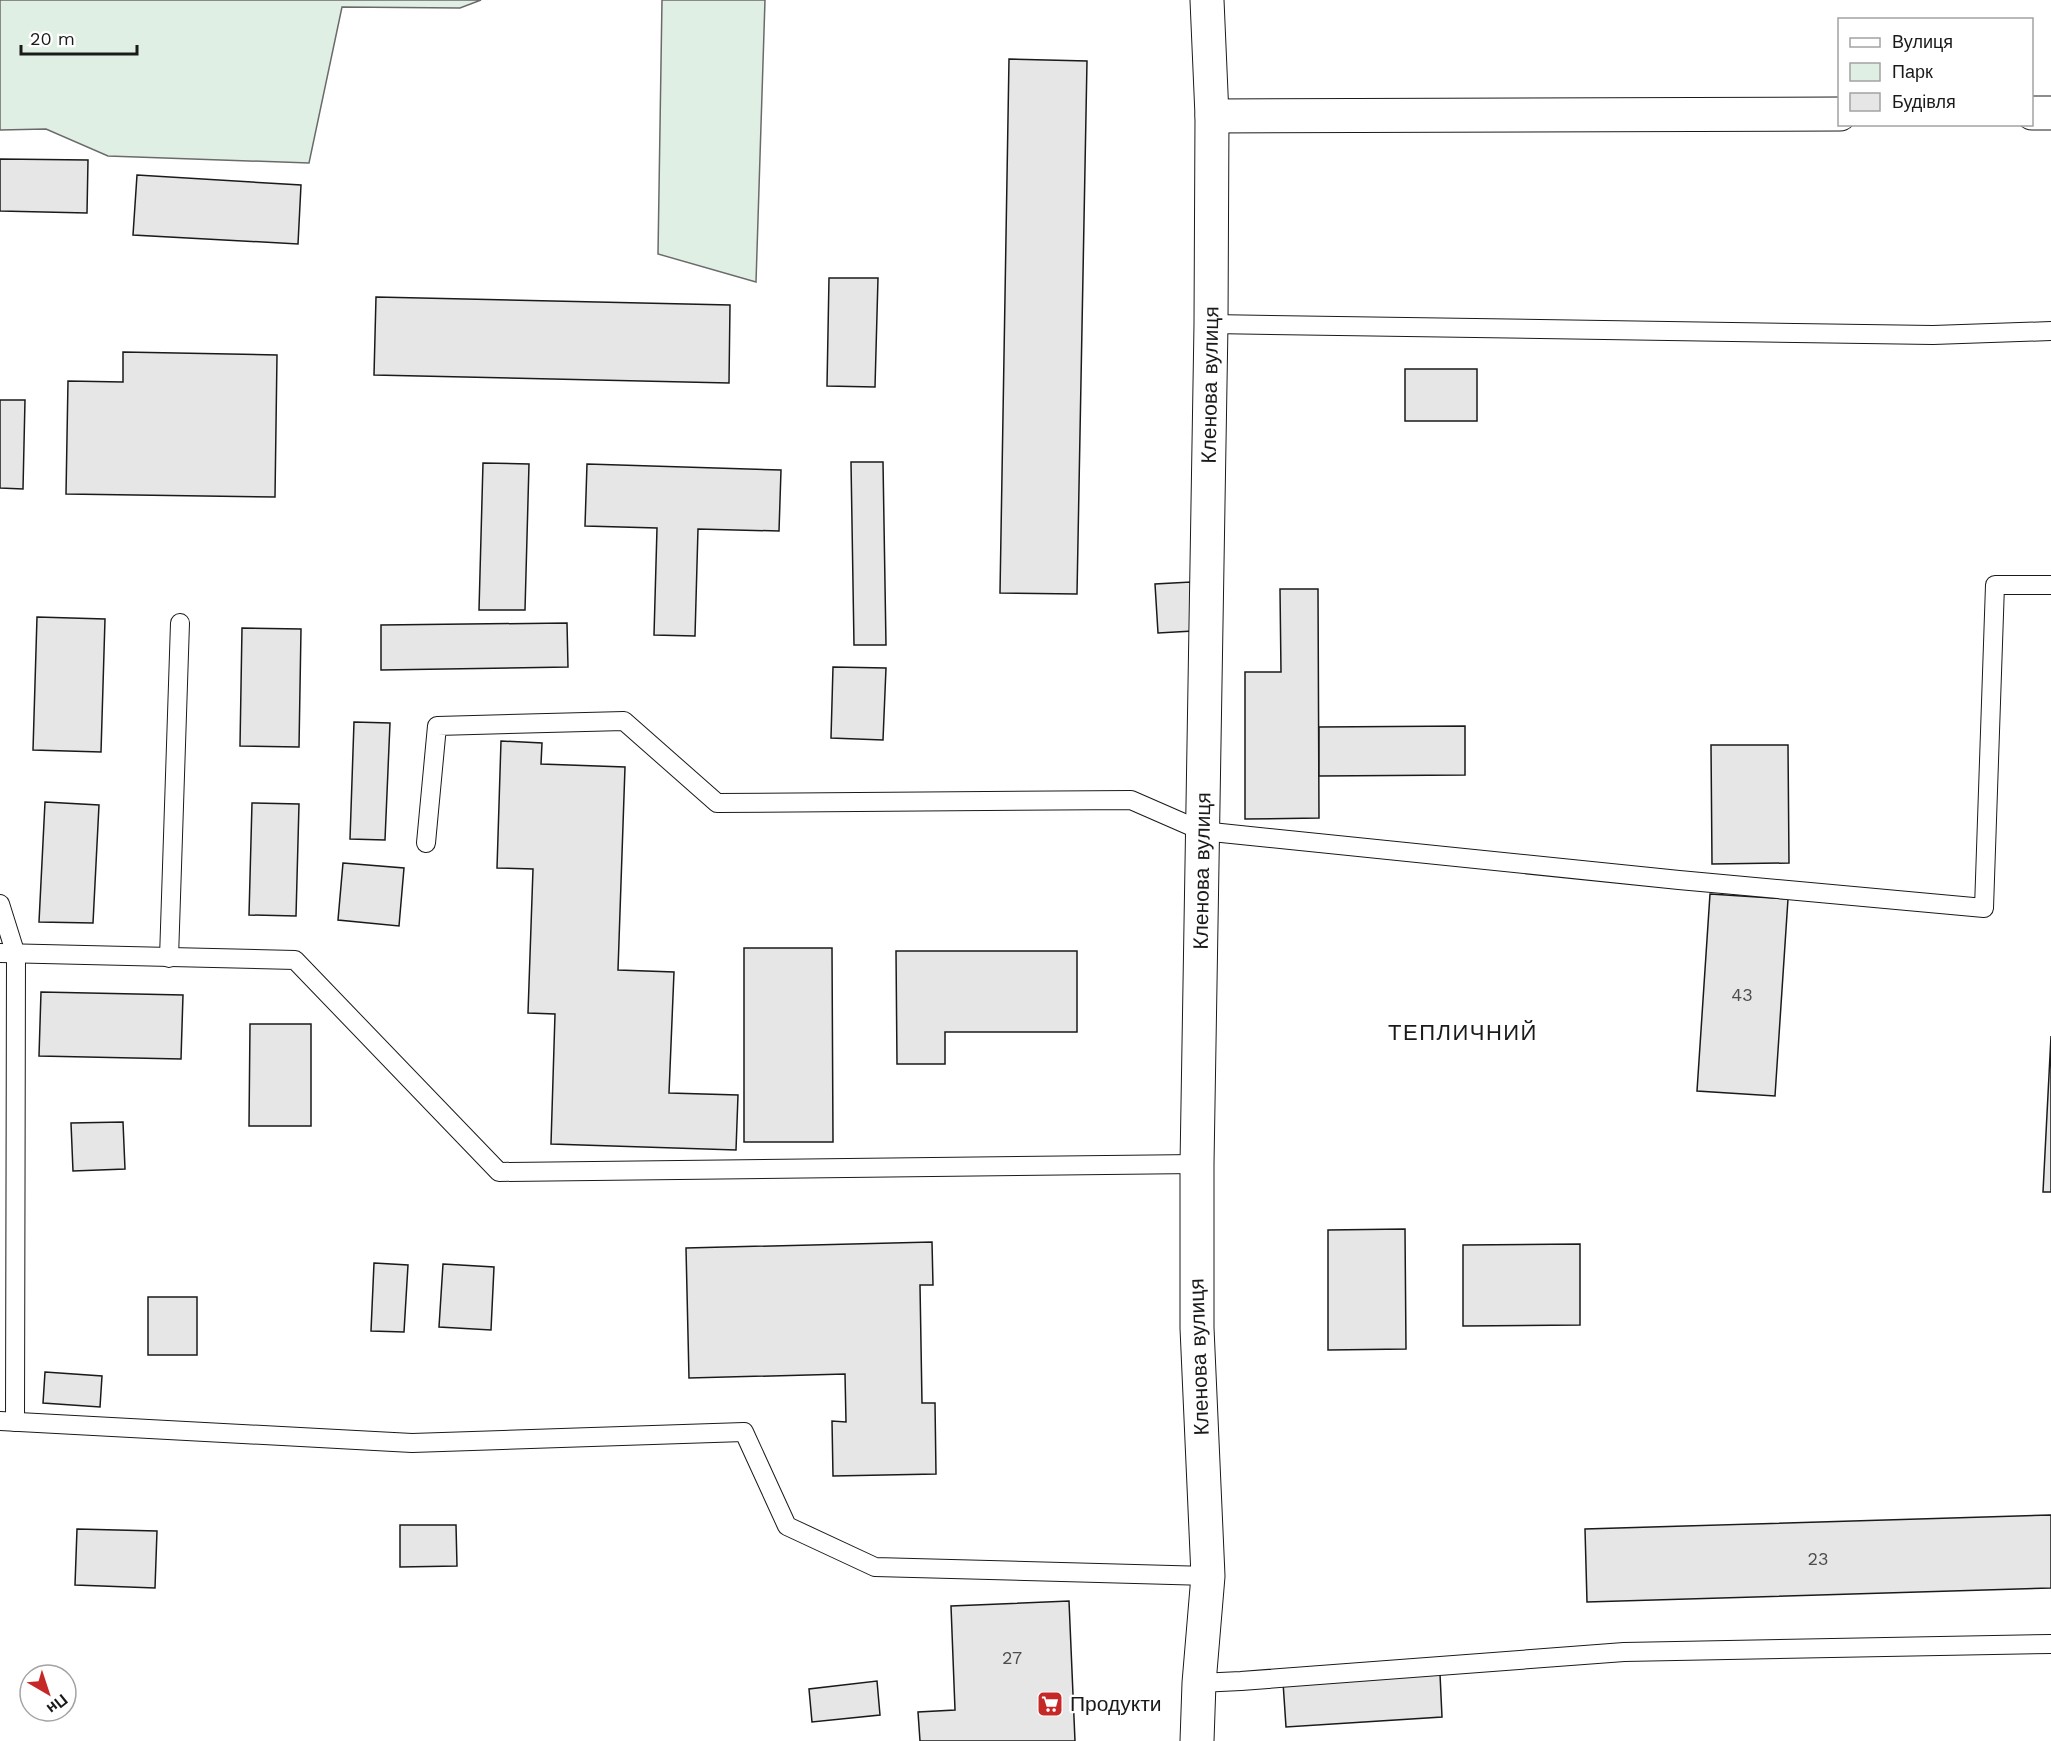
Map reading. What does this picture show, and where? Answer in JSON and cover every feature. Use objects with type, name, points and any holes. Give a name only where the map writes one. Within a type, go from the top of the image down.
[{"type":"street","name":"Кленова вулиця","points":[[1197,1741],[1199,1683],[1208,1576],[1197,1328],[1197,1164],[1211,324],[1212,116],[1207,0]]},
{"type":"street","points":[[2033,113],[2051,113]]},
{"type":"street","points":[[1212,116],[1838,114]]},
{"type":"lane","points":[[1211,324],[1933,335],[2051,331]]},
{"type":"lane","points":[[426,843],[437,726],[624,721],[717,803],[1131,800],[1202,831],[1691,881],[1984,908],[1995,585],[2051,585]]},
{"type":"lane","points":[[170,958],[180,623]]},
{"type":"lane","points":[[0,904],[8,954],[8,1421],[412,1443],[744,1432],[787,1526],[874,1567],[1208,1576]]},
{"type":"lane","points":[[8,954],[295,960],[499,1172],[1197,1164]]},
{"type":"lane","points":[[1199,1683],[1624,1652],[2051,1644]]},
{"type":"green space","points":[[0,0],[481,0],[460,8],[342,7],[309,163],[108,156],[46,129],[0,130]]},
{"type":"green space","points":[[662,0],[765,0],[756,282],[658,254]]},
{"type":"building","points":[[1009,59],[1087,61],[1077,594],[1000,593]]},
{"type":"building","points":[[0,159],[88,160],[87,213],[0,211]]},
{"type":"building","points":[[137,175],[301,185],[298,244],[133,235]]},
{"type":"building","points":[[829,278],[878,278],[875,387],[827,386]]},
{"type":"building","points":[[376,297],[730,305],[729,383],[374,375]]},
{"type":"building","points":[[123,352],[277,355],[275,497],[66,494],[68,381],[123,382]]},
{"type":"building","points":[[1405,369],[1477,369],[1477,421],[1405,421]]},
{"type":"building","points":[[0,400],[25,400],[23,489],[0,488]]},
{"type":"building","points":[[851,462],[883,462],[886,645],[854,645]]},
{"type":"building","points":[[483,463],[529,464],[525,610],[479,610]]},
{"type":"building","points":[[587,464],[781,470],[779,531],[698,529],[695,636],[654,635],[657,528],[585,526]]},
{"type":"building","points":[[1191,582],[1193,631],[1158,633],[1155,584]]},
{"type":"building","points":[[1280,589],[1318,589],[1319,818],[1245,819],[1245,672],[1281,672]]},
{"type":"building","points":[[37,617],[105,619],[101,752],[33,750]]},
{"type":"building","points":[[567,623],[568,667],[381,670],[381,625]]},
{"type":"building","points":[[242,628],[301,629],[299,747],[240,746]]},
{"type":"building","points":[[833,667],[886,668],[883,740],[831,738]]},
{"type":"building","points":[[354,722],[390,723],[385,840],[350,839]]},
{"type":"building","points":[[1465,726],[1465,775],[1319,776],[1319,727]]},
{"type":"building","points":[[501,741],[542,743],[541,764],[625,767],[618,970],[674,972],[669,1093],[738,1095],[736,1150],[551,1144],[555,1014],[528,1013],[533,869],[497,868]]},
{"type":"building","points":[[1711,745],[1788,745],[1789,863],[1712,864]]},
{"type":"building","points":[[45,802],[99,805],[93,923],[39,922]]},
{"type":"building","points":[[252,803],[299,804],[296,916],[249,915]]},
{"type":"building","points":[[343,863],[404,868],[399,926],[338,920]]},
{"type":"building","points":[[1710,894],[1788,899],[1775,1096],[1697,1091]]},
{"type":"building","points":[[744,948],[832,948],[833,1142],[744,1142]]},
{"type":"building","points":[[896,951],[1077,951],[1077,1032],[945,1032],[945,1064],[897,1064]]},
{"type":"building","points":[[41,992],[183,995],[181,1059],[39,1056]]},
{"type":"building","points":[[250,1024],[311,1024],[311,1126],[249,1126]]},
{"type":"building","points":[[2051,1036],[2051,1192],[2043,1192]]},
{"type":"building","points":[[123,1122],[125,1169],[73,1171],[71,1123]]},
{"type":"building","points":[[1405,1229],[1406,1349],[1328,1350],[1328,1230]]},
{"type":"building","points":[[932,1242],[933,1285],[920,1285],[922,1403],[935,1403],[936,1474],[833,1476],[832,1421],[846,1422],[845,1374],[689,1378],[686,1248]]},
{"type":"building","points":[[1580,1244],[1580,1325],[1463,1326],[1463,1245]]},
{"type":"building","points":[[374,1263],[408,1265],[404,1332],[371,1331]]},
{"type":"building","points":[[443,1264],[494,1267],[491,1330],[439,1327]]},
{"type":"building","points":[[148,1297],[197,1297],[197,1355],[148,1355]]},
{"type":"building","points":[[45,1372],[102,1376],[100,1407],[43,1403]]},
{"type":"building","points":[[2051,1515],[2051,1588],[1587,1602],[1585,1529]]},
{"type":"building","points":[[400,1525],[456,1525],[457,1566],[400,1567]]},
{"type":"building","points":[[77,1529],[157,1531],[155,1588],[75,1585]]},
{"type":"building","points":[[1069,1601],[1075,1741],[920,1741],[918,1712],[955,1710],[951,1606]]},
{"type":"building","points":[[1440,1674],[1442,1717],[1286,1727],[1283,1682]]},
{"type":"building","points":[[877,1681],[880,1715],[812,1722],[809,1689]]},
{"type":"place","name":"Продукти","points":[[1050,1704]]},
{"type":"district","name":"ТЕПЛИЧНИЙ","points":[[1463,1032]]}]
